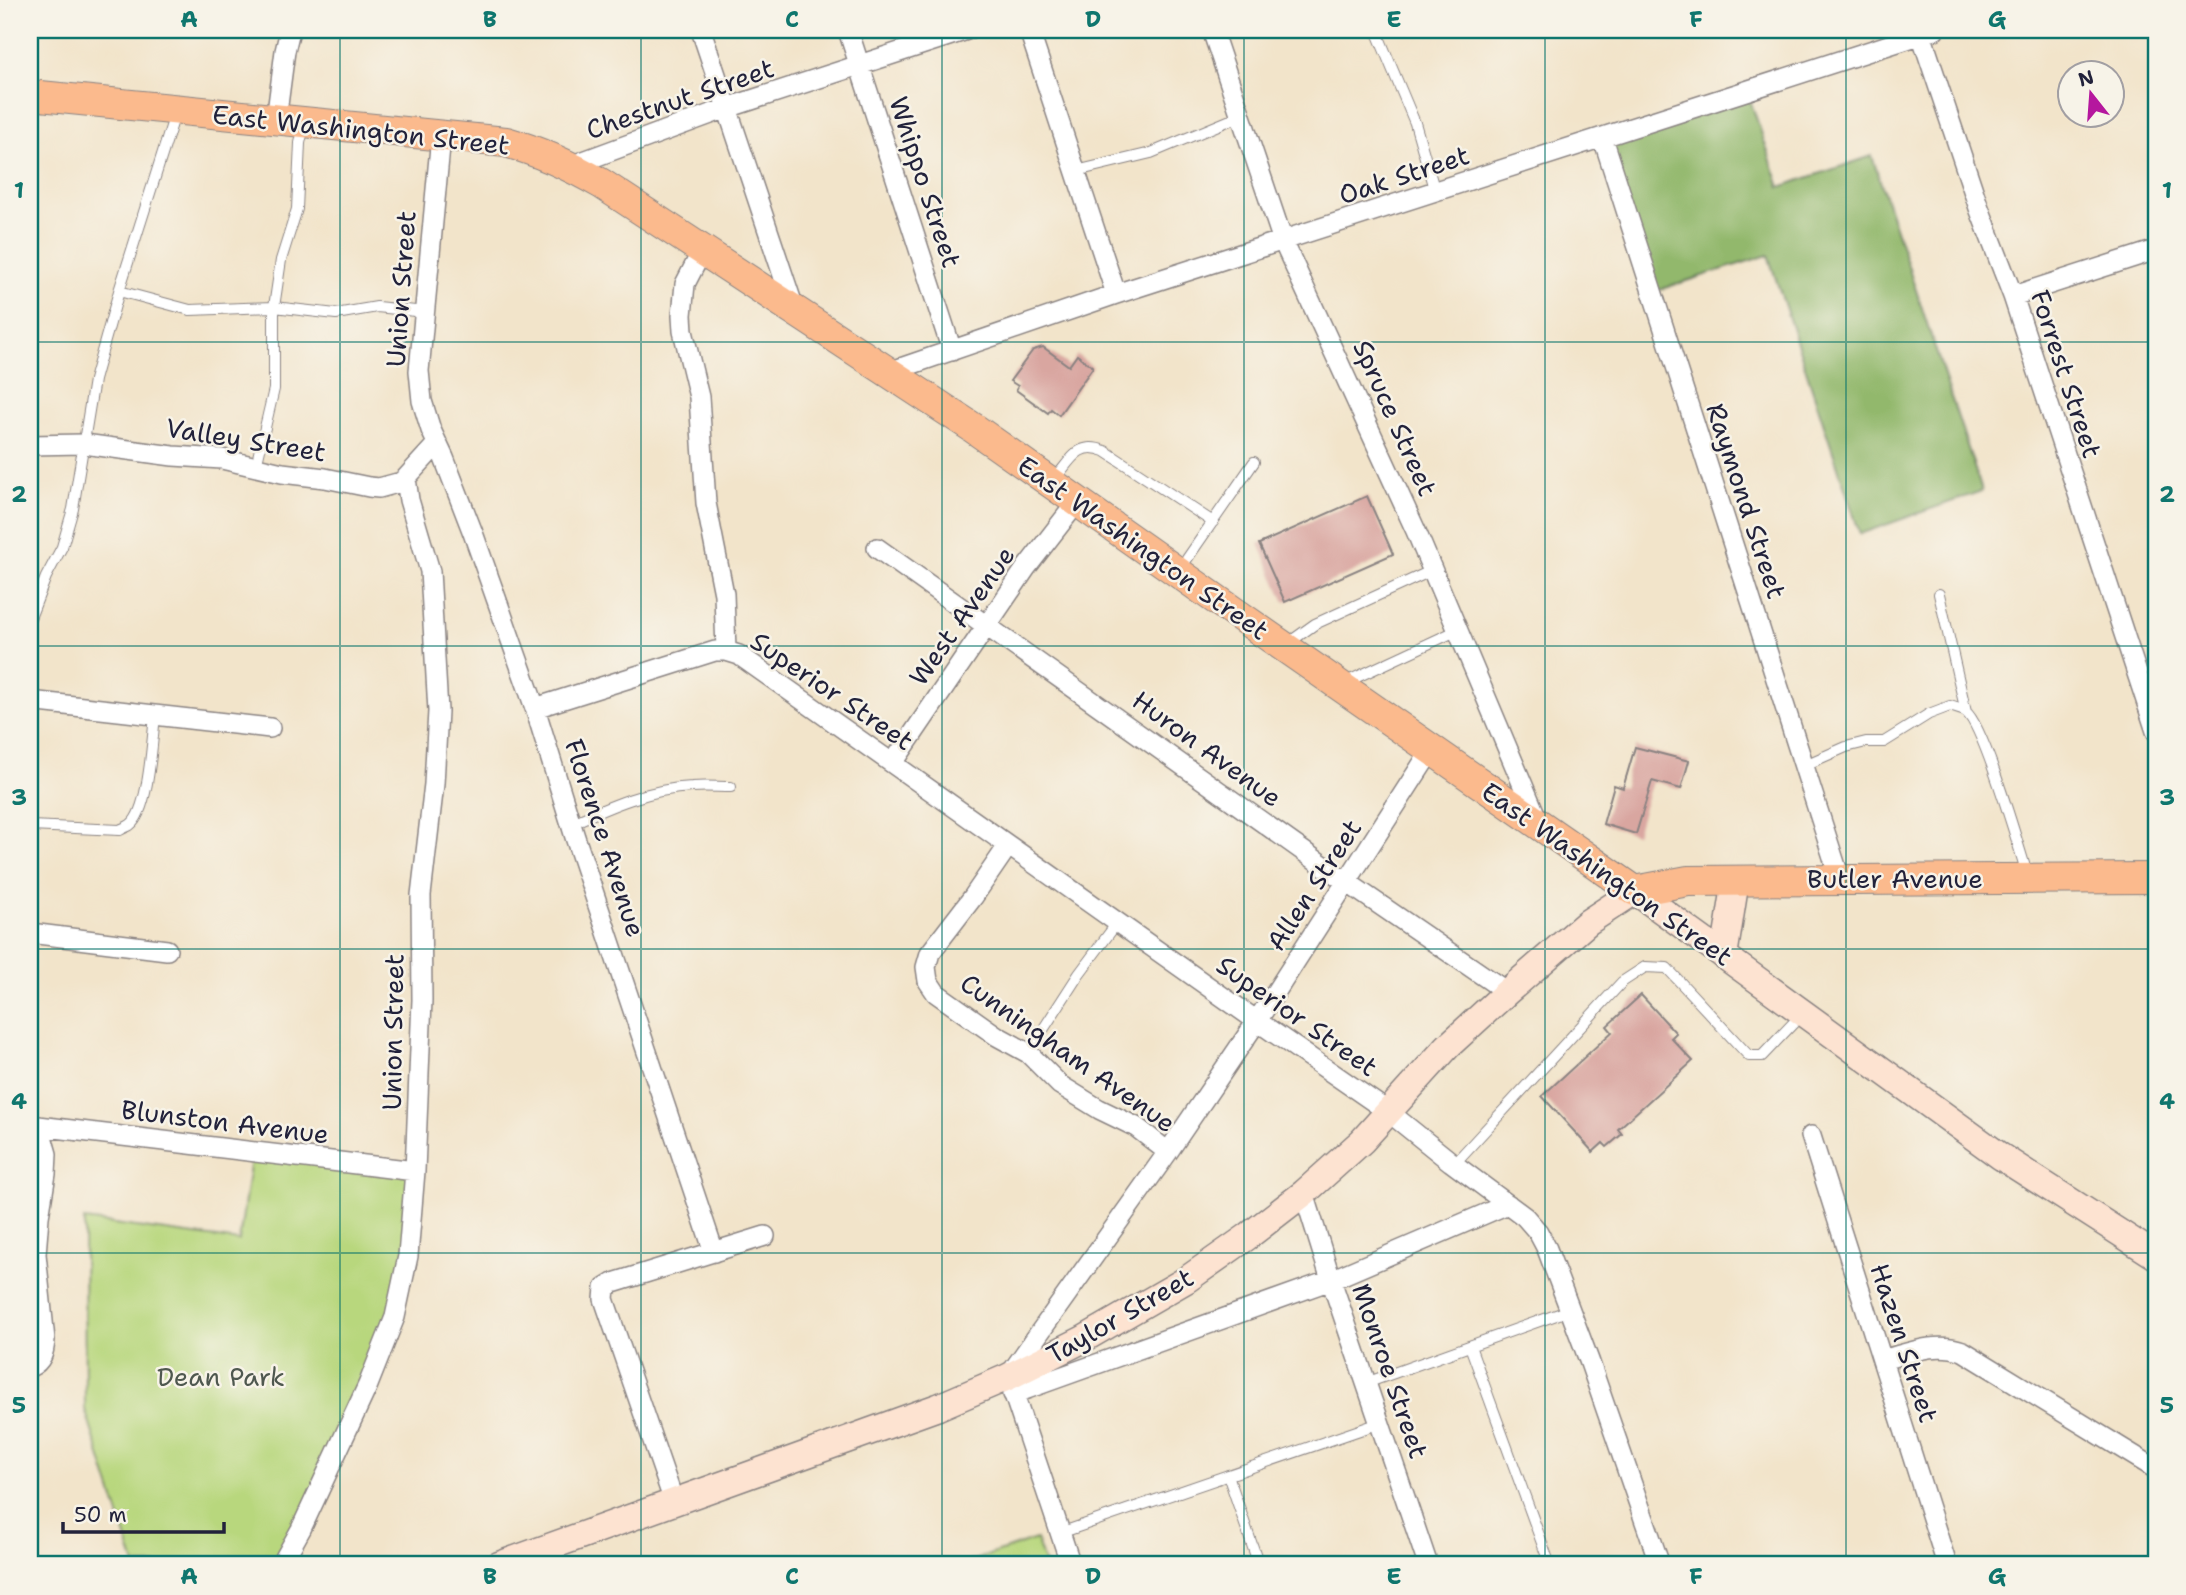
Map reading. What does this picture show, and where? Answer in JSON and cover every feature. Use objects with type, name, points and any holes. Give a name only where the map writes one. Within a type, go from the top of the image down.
[{"type":"main road","name":"East Washington Street","points":[[30,96],[506,142],[540,152],[570,166],[972,427],[1635,891],[2000,1156],[2156,1256]]},
{"type":"main road","name":"Butler Avenue","points":[[1635,891],[1688,881],[2156,878]]},
{"type":"main road","points":[[1724,956],[1736,880]]},
{"type":"main road","name":"Taylor Street","points":[[504,1564],[938,1407],[1011,1386],[1082,1340],[1185,1280],[1304,1193],[1363,1141],[1448,1046],[1507,992],[1588,922],[1635,891]]},
{"type":"street","points":[[290,30],[285,51],[291,121]]},
{"type":"street","points":[[701,30],[795,311]]},
{"type":"street","name":"Whippo Street","points":[[848,30],[952,351]]},
{"type":"street","name":"Chestnut Street","points":[[570,166],[727,108],[967,30]]},
{"type":"street","points":[[1029,30],[1116,294]]},
{"type":"street","name":"Spruce Street","points":[[1212,30],[1283,241],[1433,570],[1539,825]]},
{"type":"street","name":"Oak Street","points":[[889,372],[1116,294],[1928,32]]},
{"type":"street","name":"Forrest Street","points":[[1928,32],[1979,208],[2013,296],[2156,731]]},
{"type":"street","name":"Union Street","points":[[437,444],[422,401],[419,371],[441,136]]},
{"type":"street","name":"Raymond Street","points":[[1603,138],[1840,879]]},
{"type":"street","points":[[2013,296],[2156,250]]},
{"type":"street","name":"Superior Street","points":[[702,251],[689,275],[682,297],[683,331],[699,397],[706,503],[724,594],[726,651]]},
{"type":"street","name":"Valley Street","points":[[30,445],[84,444],[222,459],[282,473],[379,488],[406,478]]},
{"type":"street","points":[[406,478],[437,444]]},
{"type":"street","name":"Florence Avenue","points":[[437,444],[473,533],[535,708],[714,1252]]},
{"type":"street","name":"Union Street","points":[[281,1565],[301,1529],[368,1385],[394,1318],[408,1256],[415,1171],[422,1000],[421,895],[434,784],[438,711],[430,571],[409,500],[406,478]]},
{"type":"street","name":"West Avenue","points":[[893,763],[1026,568],[1078,501]]},
{"type":"street","name":"Huron Avenue","points":[[877,548],[1348,883],[1507,992]]},
{"type":"street","name":"Superior Street","points":[[535,708],[715,651],[738,655],[1390,1113],[1525,1217],[1538,1232],[1570,1310],[1660,1565]]},
{"type":"street","points":[[30,701],[271,728]]},
{"type":"street","name":"Allen Street","points":[[1168,1153],[1348,883],[1432,749]]},
{"type":"street","name":"Cunningham Avenue","points":[[1008,846],[930,953],[926,967],[928,981],[936,993],[997,1036],[1028,1053],[1060,1085],[1099,1109],[1136,1127],[1168,1153],[1011,1386]]},
{"type":"street","points":[[30,933],[167,950]]},
{"type":"street","points":[[30,1367],[36,1365],[44,1351],[36,1254],[47,1154],[34,1126]]},
{"type":"street","name":"Blunston Avenue","points":[[34,1126],[415,1171]]},
{"type":"street","name":"Hazen Street","points":[[1811,1136],[1947,1565]]},
{"type":"street","name":"Monroe Street","points":[[1304,1193],[1428,1565]]},
{"type":"street","name":"Taylor Street","points":[[1011,1386],[1331,1280],[1508,1204]]},
{"type":"street","points":[[674,1502],[604,1299],[605,1288],[613,1283],[765,1236]]},
{"type":"street","points":[[1882,1360],[1932,1346],[1963,1351],[2156,1469]]},
{"type":"street","points":[[1011,1386],[1071,1565]]},
{"type":"lane","points":[[1376,30],[1415,123],[1435,192]]},
{"type":"lane","points":[[30,618],[46,577],[62,547],[74,509],[94,380],[176,110]]},
{"type":"lane","points":[[1076,171],[1151,153],[1240,116]]},
{"type":"lane","points":[[256,466],[275,389],[274,307],[281,260],[297,209],[300,143],[291,121]]},
{"type":"lane","points":[[120,291],[190,310],[274,307],[336,314],[377,307],[425,312]]},
{"type":"lane","points":[[1052,483],[1081,449],[1093,446],[1105,450],[1213,522]]},
{"type":"lane","points":[[1178,572],[1254,462]]},
{"type":"lane","points":[[1284,646],[1315,624],[1433,570]]},
{"type":"lane","points":[[1939,594],[1966,712],[1987,755],[2029,878]]},
{"type":"lane","points":[[1340,685],[1458,630]]},
{"type":"lane","points":[[1805,765],[1846,747],[1866,742],[1884,742],[1929,714],[1950,706],[1966,712]]},
{"type":"lane","points":[[30,826],[120,830],[132,824],[142,803],[148,780],[155,716]]},
{"type":"lane","points":[[571,824],[614,804],[667,790],[731,787]]},
{"type":"lane","points":[[1028,1053],[1079,974],[1117,923]]},
{"type":"lane","points":[[1454,1164],[1622,982],[1645,967],[1667,968],[1749,1056],[1762,1056],[1802,1014]]},
{"type":"lane","points":[[1366,1383],[1570,1310]]},
{"type":"lane","points":[[1470,1346],[1550,1565]]},
{"type":"lane","points":[[1060,1533],[1380,1423]]},
{"type":"lane","points":[[1228,1475],[1259,1565]]},
{"type":"lane","points":[[30,1556],[46,1565]]},
{"type":"green space","points":[[1747,91],[1780,187],[1872,156],[1982,491],[1860,534],[1768,255],[1652,292],[1603,138]]},
{"type":"green space","name":"Dean Park","points":[[252,1152],[415,1171],[402,1289],[281,1565],[135,1565],[85,1409],[84,1220],[239,1241]]},
{"type":"green space","points":[[1036,1539],[1045,1565],[960,1565]]},
{"type":"building","points":[[1043,347],[1069,366],[1077,355],[1093,367],[1059,415],[1051,409],[1048,413],[1016,390],[1018,386],[1010,381],[1033,350]]},
{"type":"building","points":[[1367,496],[1393,554],[1285,602],[1259,544]]},
{"type":"building","points":[[1635,747],[1689,761],[1681,789],[1652,781],[1636,834],[1603,824],[1614,785],[1623,788]]},
{"type":"building","points":[[1641,995],[1676,1033],[1671,1038],[1693,1061],[1618,1129],[1622,1134],[1607,1147],[1603,1143],[1593,1152],[1542,1096],[1612,1032],[1607,1026]]}]
